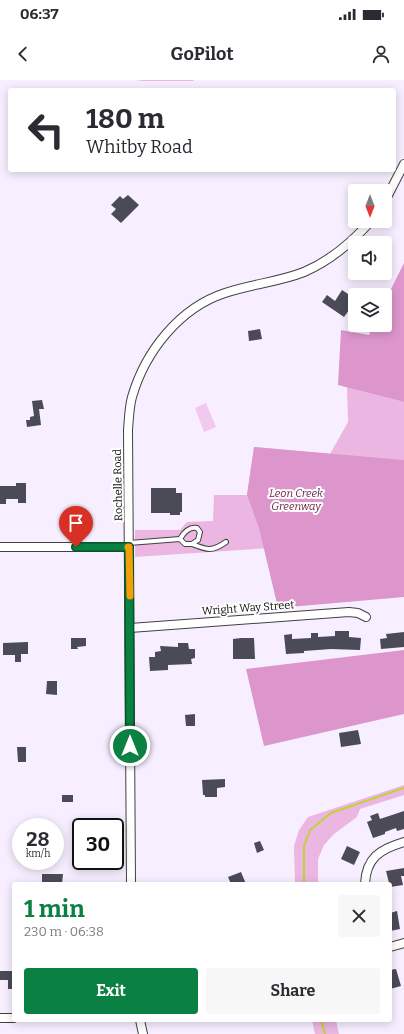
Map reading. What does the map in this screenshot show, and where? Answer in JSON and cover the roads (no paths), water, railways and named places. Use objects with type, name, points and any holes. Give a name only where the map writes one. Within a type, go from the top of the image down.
[{"type":"street","points":[[392,187],[404,164]]},
{"type":"street","name":"Rochelle Road","points":[[132,882],[128,430],[132,398],[137,382],[153,351],[175,324],[189,312],[204,302],[225,293],[246,286],[289,278],[306,271],[345,246],[365,228]]},
{"type":"street","points":[[0,547],[129,545]]},
{"type":"street","name":"Wright Way Street","points":[[130,628],[349,612],[358,613],[366,617]]},
{"type":"street","points":[[365,882],[367,868],[372,860],[380,853],[394,845],[404,842]]},
{"type":"street","points":[[392,946],[404,943]]},
{"type":"street","points":[[0,1018],[12,1018]]},
{"type":"street","points":[[140,1022],[143,1034]]},
{"type":"lane","points":[[180,539],[186,531],[194,527],[197,528],[200,532],[198,540],[192,544]]},
{"type":"lane","points":[[129,545],[180,539]]},
{"type":"lane","points":[[180,539],[185,544],[192,544],[205,550],[212,549],[226,542]]},
{"type":"waterway","points":[[304,882],[304,846],[310,830],[331,813],[404,788]]},
{"type":"waterway","points":[[322,1022],[325,1034]]},
{"type":"park label","name":"Leon Creek Greenway","points":[[296,499]]}]
